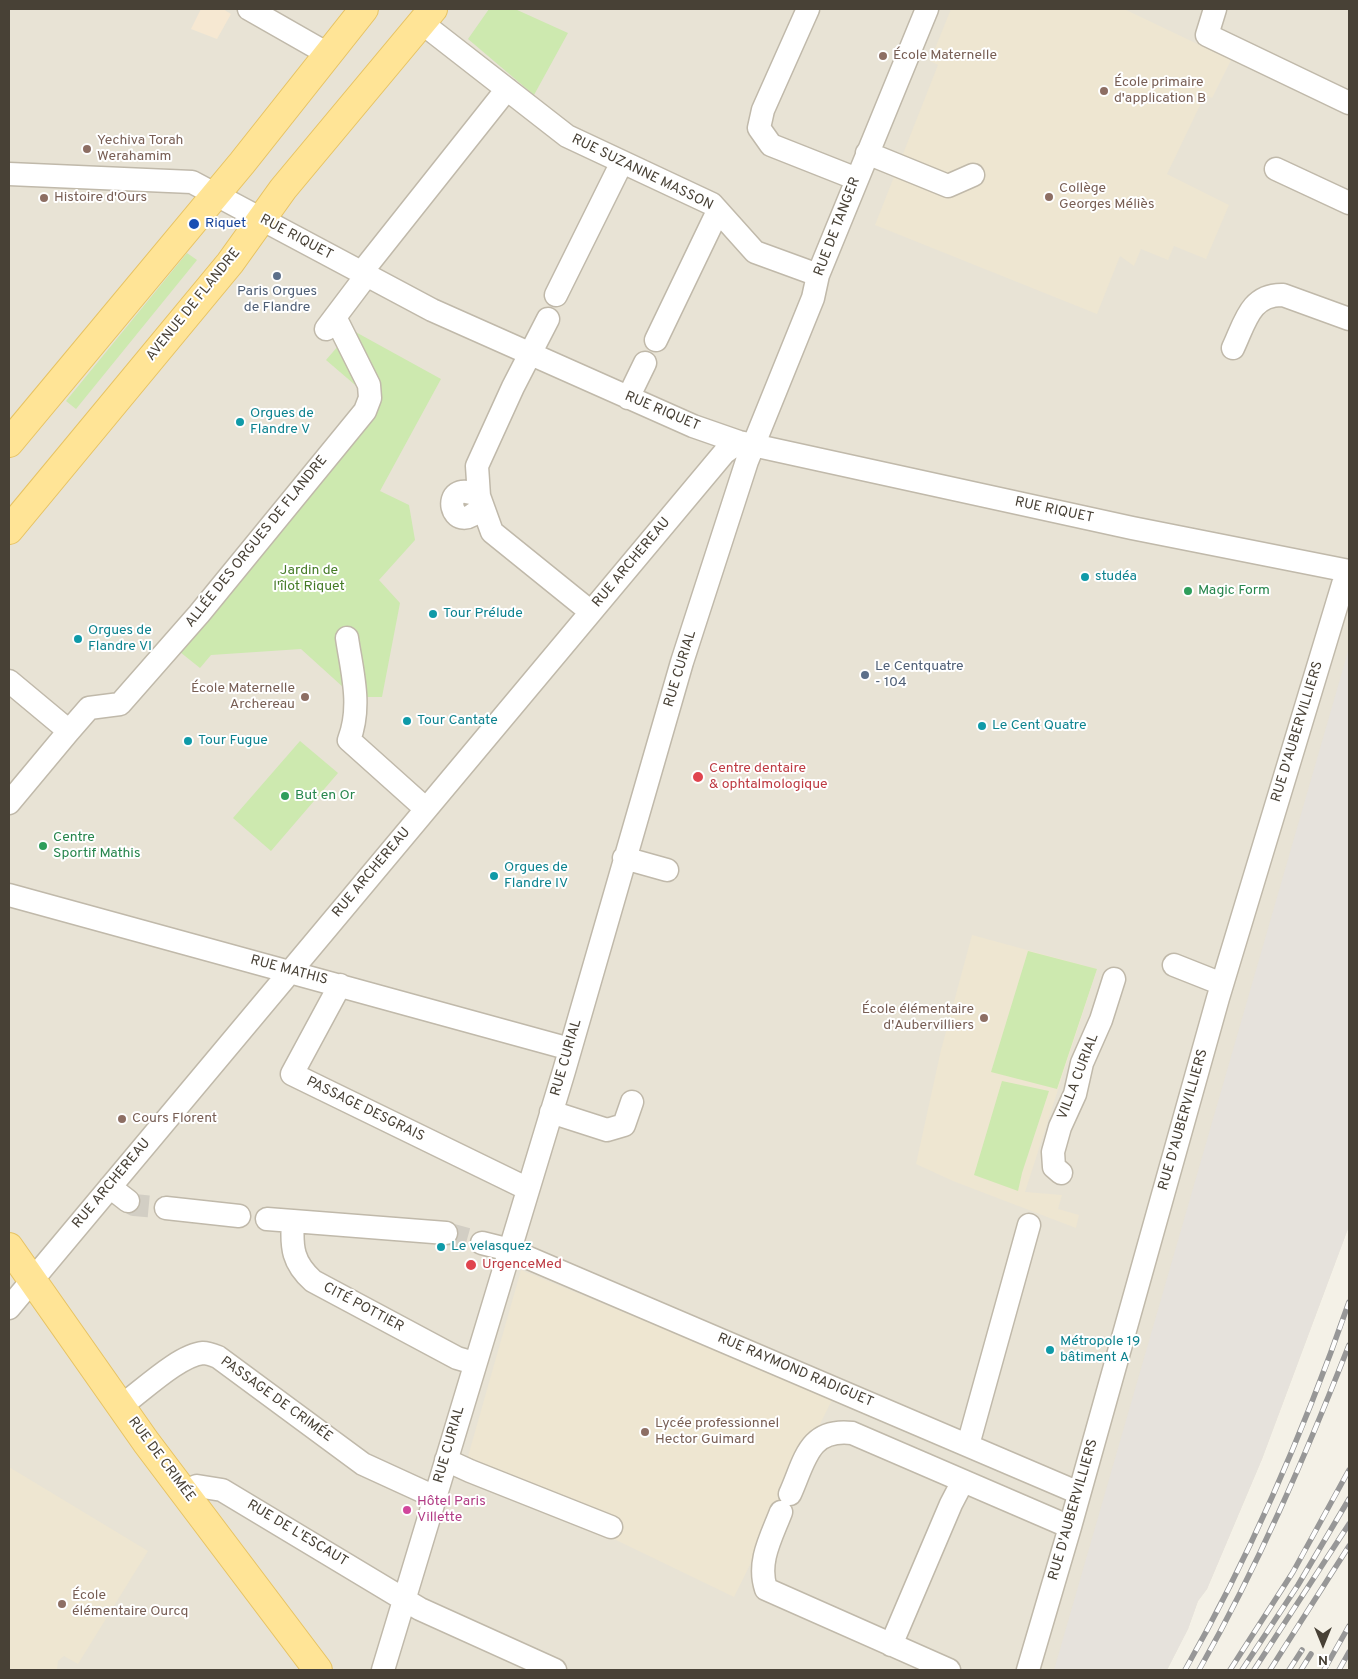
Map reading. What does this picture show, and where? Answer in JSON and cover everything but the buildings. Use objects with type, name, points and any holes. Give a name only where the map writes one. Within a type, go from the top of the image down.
[{"type":"main road","points":[[9,443],[215,194],[364,9]]},
{"type":"main road","name":"AVENUE DE FLANDRE","points":[[9,530],[230,263],[283,189],[428,16]]},
{"type":"main road","name":"RUE DE CRIMÉE","points":[[9,1247],[121,1406],[318,1670]]},
{"type":"street","points":[[249,9],[328,54]]},
{"type":"street","points":[[808,9],[763,110],[760,128],[771,145],[857,179]]},
{"type":"street","name":"RUE DE TANGER","points":[[746,444],[813,298],[818,275],[927,9]]},
{"type":"street","points":[[1215,9],[1207,35],[1349,103]]},
{"type":"street","name":"RUE SUZANNE MASSON","points":[[428,16],[508,89],[567,136],[712,204],[755,252],[818,275]]},
{"type":"street","name":"ALLÉE DES ORGUES DE FLANDRE","points":[[9,802],[89,708],[120,704],[199,614],[366,411],[370,398],[369,386],[330,323],[363,275],[508,89]]},
{"type":"street","points":[[867,153],[948,186],[973,175]]},
{"type":"street","points":[[556,295],[622,162]]},
{"type":"street","points":[[1276,169],[1349,203]]},
{"type":"street","name":"RUE RIQUET","points":[[9,174],[192,182],[363,275],[432,310],[693,426],[746,444],[1132,528],[1349,572]]},
{"type":"street","points":[[656,340],[718,211]]},
{"type":"street","points":[[1233,348],[1255,303],[1272,295],[1283,295],[1349,319]]},
{"type":"street","points":[[548,319],[529,354],[477,466],[480,501],[492,532],[591,612]]},
{"type":"street","points":[[628,398],[645,363]]},
{"type":"street","name":"RUE ARCHEREAU","points":[[9,1308],[724,454],[746,444]]},
{"type":"street","name":"RUE CURIAL","points":[[383,1670],[570,1049],[624,858],[746,444]]},
{"type":"street","name":"RUE D'AUBERVILLIERS","points":[[1028,1670],[1070,1527],[1222,984],[1344,581],[1349,572]]},
{"type":"street","points":[[348,638],[357,706],[349,740],[426,809]]},
{"type":"street","points":[[9,681],[69,731]]},
{"type":"street","points":[[624,858],[667,870]]},
{"type":"street","name":"RUE MATHIS","points":[[9,896],[290,971],[570,1049]]},
{"type":"street","points":[[1174,965],[1222,984]]},
{"type":"street","name":"VILLA CURIAL","points":[[1060,1173],[1054,1167],[1053,1152],[1060,1127],[1074,1094],[1082,1063],[1101,1020],[1114,979]]},
{"type":"street","name":"PASSAGE DESGRAIS","points":[[340,985],[292,1074],[528,1189]]},
{"type":"street","points":[[551,1112],[607,1130],[624,1125],[632,1102]]},
{"type":"street","points":[[110,1187],[128,1202]]},
{"type":"street","points":[[166,1208],[239,1216]]},
{"type":"street","points":[[267,1219],[446,1233]]},
{"type":"street","name":"CITÉ POTTIER","points":[[293,1221],[294,1251],[300,1268],[313,1281],[457,1358],[474,1363]]},
{"type":"street","points":[[968,1445],[1029,1225]]},
{"type":"street","points":[[482,1243],[510,1250]]},
{"type":"street","name":"RUE RAYMOND RADIGUET","points":[[510,1250],[1079,1493]]},
{"type":"street","name":"PASSAGE DE CRIMÉE","points":[[121,1406],[177,1364],[204,1353],[218,1357],[363,1464],[435,1497]]},
{"type":"street","points":[[948,1670],[766,1589],[762,1567],[786,1503],[813,1444],[825,1435],[842,1432],[852,1434],[1070,1527]]},
{"type":"street","points":[[446,1460],[611,1527]]},
{"type":"street","points":[[891,1645],[951,1504],[963,1481]]},
{"type":"street","name":"RUE DE L'ESCAUT","points":[[185,1491],[197,1486],[222,1490],[420,1609],[554,1670]]},
{"type":"shaded area","points":[[9,9],[1349,9],[1349,1226],[1262,1459],[1207,1589],[1198,1601],[1188,1629],[1167,1670],[9,1670]]},
{"type":"shaded area","points":[[201,9],[223,9],[231,14],[217,39],[191,29]]},
{"type":"shaded area","points":[[951,9],[1124,9],[1231,60],[1212,98],[1205,95],[1167,174],[1229,205],[1206,259],[1174,246],[1168,260],[1141,249],[1134,266],[1120,256],[1097,314],[875,225],[938,65],[930,61]]},
{"type":"shaded area","points":[[1349,648],[1349,1226],[1262,1459],[1207,1589],[1198,1601],[1188,1629],[1167,1670],[1054,1670]]},
{"type":"shaded area","points":[[972,935],[1097,969],[1025,1192],[1062,1195],[1058,1209],[1079,1215],[1076,1228],[953,1181],[916,1164],[941,1050]]},
{"type":"shaded area","name":"Lycée professionnel Hector Guimard","points":[[521,1270],[833,1398],[734,1597],[465,1467]]},
{"type":"shaded area","name":"École élémentaire Ourcq","points":[[9,1467],[148,1551],[78,1664],[64,1656],[58,1661],[57,1670],[9,1670]]},
{"type":"green space","points":[[489,9],[515,9],[568,33],[534,95],[468,39]]},
{"type":"green space","points":[[187,253],[197,260],[76,409],[66,401]]},
{"type":"green space","name":"Jardin de l'îlot Riquet","points":[[352,330],[441,379],[380,491],[409,505],[415,540],[379,580],[400,603],[382,697],[354,697],[301,649],[211,655],[200,668],[175,648],[359,409],[361,390],[326,360]]},
{"type":"green space","name":"But en Or","points":[[300,741],[338,773],[271,851],[233,818]]},
{"type":"green space","points":[[1028,951],[1097,969],[1057,1089],[991,1072]]},
{"type":"green space","points":[[1002,1081],[1049,1091],[1022,1173],[1018,1191],[974,1175]]},
{"type":"tunnel","points":[[128,1201],[134,1205],[166,1208]]},
{"type":"tunnel","points":[[446,1233],[482,1243]]},
{"type":"railway","points":[[1185,1670],[1232,1581],[1275,1490],[1314,1396],[1349,1302]]},
{"type":"railway","points":[[1199,1670],[1221,1631],[1280,1510],[1349,1345]]},
{"type":"railway","points":[[1230,1670],[1293,1572],[1349,1470]]},
{"type":"railway","points":[[1242,1670],[1298,1585],[1349,1499]]},
{"type":"railway","points":[[1254,1670],[1349,1524]]},
{"type":"railway","points":[[1270,1670],[1349,1546]]},
{"type":"railway","points":[[1324,1670],[1349,1626]]},
{"type":"railway","points":[[1289,1670],[1302,1650]]},
{"type":"railway","points":[[1339,1670],[1349,1652]]},
{"type":"railway","points":[[1301,1670],[1311,1654]]},
{"type":"place","name":"École Maternelle","points":[[883,56]]},
{"type":"place","name":"École primaire d'application B","points":[[1104,91]]},
{"type":"place","name":"Yechiva Torah Werahamim","points":[[87,149]]},
{"type":"place","name":"Collège Georges Méliès","points":[[1049,197]]},
{"type":"place","name":"Histoire d'Ours","points":[[44,198]]},
{"type":"place","name":"Riquet","points":[[194,224]]},
{"type":"place","name":"Paris Orgues de Flandre","points":[[277,276]]},
{"type":"place","name":"Orgues de Flandre V","points":[[240,422]]},
{"type":"place","name":"studéa","points":[[1085,577]]},
{"type":"place","name":"Magic Form","points":[[1188,591]]},
{"type":"place","name":"Tour Prélude","points":[[433,614]]},
{"type":"place","name":"Orgues de Flandre VI","points":[[78,639]]},
{"type":"place","name":"Le Centquatre - 104","points":[[865,675]]},
{"type":"place","name":"École Maternelle Archereau","points":[[305,697]]},
{"type":"place","name":"Tour Cantate","points":[[407,721]]},
{"type":"place","name":"Le Cent Quatre","points":[[982,726]]},
{"type":"place","name":"Tour Fugue","points":[[188,741]]},
{"type":"place","name":"Centre dentaire & ophtalmologique","points":[[698,777]]},
{"type":"place","name":"But en Or","points":[[285,796]]},
{"type":"place","name":"Centre Sportif Mathis","points":[[43,846]]},
{"type":"place","name":"Orgues de Flandre IV","points":[[494,876]]},
{"type":"place","name":"École élémentaire d'Aubervilliers","points":[[984,1018]]},
{"type":"place","name":"Cours Florent","points":[[122,1119]]},
{"type":"place","name":"Le velasquez","points":[[441,1247]]},
{"type":"place","name":"UrgenceMed","points":[[471,1265]]},
{"type":"place","name":"Métropole 19 bâtiment A","points":[[1050,1350]]},
{"type":"place","name":"Lycée professionnel Hector Guimard","points":[[645,1432]]},
{"type":"place","name":"Hôtel Paris Villette","points":[[407,1510]]},
{"type":"place","name":"École élémentaire Ourcq","points":[[62,1604]]}]
